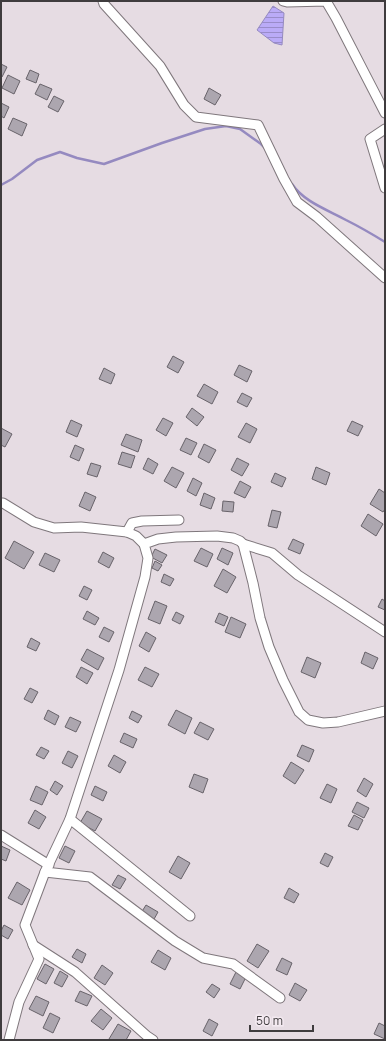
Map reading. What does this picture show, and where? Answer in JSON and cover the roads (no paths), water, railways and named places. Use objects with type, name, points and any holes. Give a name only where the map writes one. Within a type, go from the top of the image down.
[{"type":"street","points":[[103,1],[104,4],[160,66],[184,106],[196,117],[258,125],[280,172],[297,202],[317,217],[385,278]]},
{"type":"street","points":[[283,1],[326,1],[385,113]]},
{"type":"street","points":[[385,129],[370,139],[385,188]]},
{"type":"street","points":[[2,500],[34,522],[54,528],[81,527],[127,532],[136,536],[144,544],[148,558],[145,577],[117,677],[70,819],[47,869],[25,925],[39,960],[19,1002],[9,1040]]},
{"type":"street","points":[[127,532],[132,523],[179,520]]},
{"type":"street","points":[[144,544],[158,539],[176,537],[217,536],[233,538],[240,541],[242,544],[272,553],[298,575],[385,632]]},
{"type":"street","points":[[242,544],[269,648],[299,712],[308,720],[323,723],[338,722],[385,711]]},
{"type":"street","points":[[70,819],[190,916]]},
{"type":"street","points":[[1,835],[47,869],[90,877],[175,941],[203,958],[233,964],[280,998]]},
{"type":"street","points":[[33,945],[75,972],[146,1036],[153,1040]]},
{"type":"waterway","points":[[1,185],[12,179],[37,160],[60,152],[77,158],[104,164],[205,129],[226,126],[240,129],[265,148]]},
{"type":"waterway","points":[[292,184],[310,201],[385,242]]}]
